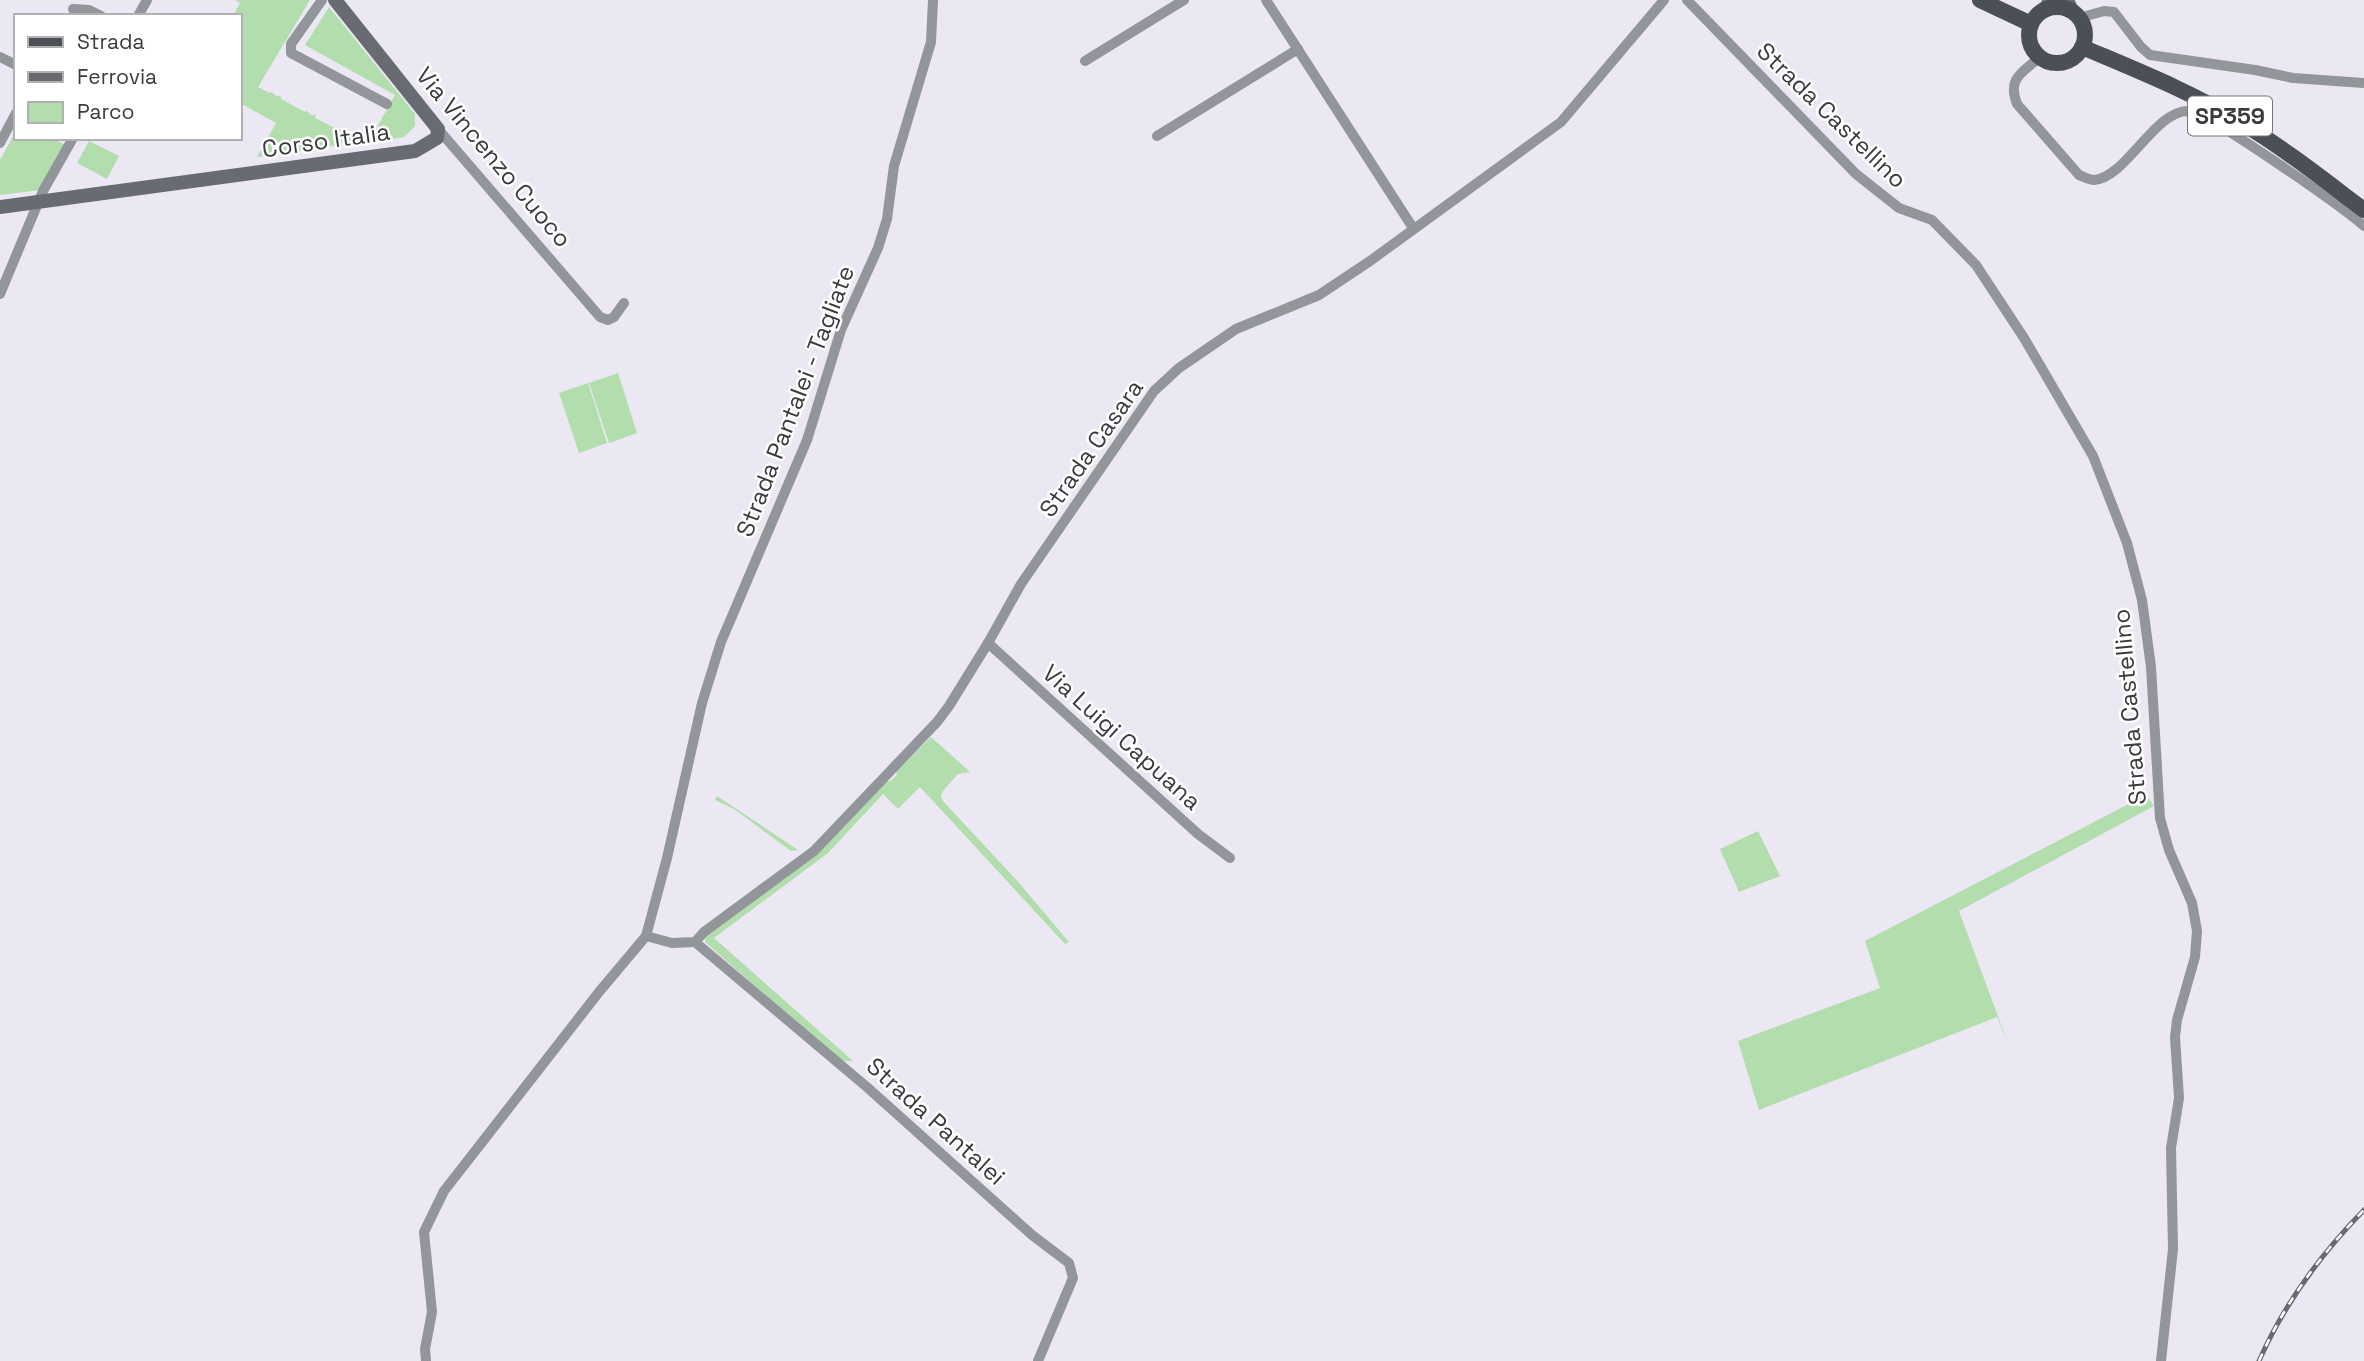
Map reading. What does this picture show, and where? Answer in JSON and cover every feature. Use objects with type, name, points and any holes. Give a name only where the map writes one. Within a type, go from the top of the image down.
[{"type":"main road","points":[[1979,0],[2031,24]]},
{"type":"main road","points":[[2048,5],[2073,10],[2085,32],[2082,47],[2077,54],[2063,62],[2047,61],[2040,57],[2030,42],[2031,24],[2036,15],[2048,5]]},
{"type":"main road","name":"SP359","points":[[2082,47],[2165,83],[2240,121],[2289,153],[2364,210]]},
{"type":"street","points":[[322,0],[291,44],[291,53],[387,104]]},
{"type":"street","name":"Via Vincenzo Cuoco","points":[[335,0],[438,128],[600,317],[608,320],[614,317],[624,303]]},
{"type":"street","name":"Strada Pantalei - Tagliate","points":[[646,936],[690,764],[702,703],[720,642],[807,440],[841,330],[878,248],[887,219],[894,166],[931,42],[933,0]]},
{"type":"street","points":[[1085,61],[1184,0]]},
{"type":"street","points":[[1266,0],[1413,228]]},
{"type":"street","name":"Strada Casara","points":[[695,942],[704,932],[814,851],[937,722],[988,643],[1021,584],[1154,391],[1179,368],[1220,339],[1259,318],[1319,295],[1370,261],[1560,122],[1664,0]]},
{"type":"street","name":"Strada Castellino","points":[[1686,0],[1856,174],[1899,208],[1932,220],[1976,265],[2024,338],[2093,456],[2127,543],[2142,600],[2151,667],[2160,818],[2169,850],[2192,902],[2197,931],[2195,957],[2177,1020],[2175,1037],[2179,1098],[2172,1148],[2173,1248],[2161,1361]]},
{"type":"street","points":[[73,9],[92,5]]},
{"type":"street","points":[[2073,10],[2114,12],[2150,55],[2293,78],[2364,83]]},
{"type":"street","points":[[1157,135],[1298,49]]},
{"type":"street","points":[[2040,57],[2015,79],[2012,92],[2017,104],[2079,175],[2093,180],[2108,176],[2171,115],[2190,111],[2223,128],[2364,226]]},
{"type":"street","points":[[0,143],[14,117]]},
{"type":"street","name":"Corso Italia","points":[[0,207],[415,151],[437,138],[438,128]]},
{"type":"street","points":[[0,294],[38,202],[71,140]]},
{"type":"street","name":"Via Luigi Capuana","points":[[988,643],[1198,834],[1230,858]]},
{"type":"street","points":[[426,1361],[425,1349],[432,1312],[423,1242],[426,1224],[444,1191],[646,936],[672,943],[695,942]]},
{"type":"street","name":"Strada Pantalei","points":[[695,942],[868,1088],[1032,1236],[1069,1263],[1073,1278],[1038,1361]]},
{"type":"green space","points":[[235,0],[310,0],[258,87],[277,97],[278,95],[311,115],[316,115],[315,118],[340,129],[359,142],[257,157],[276,123],[242,104],[242,14],[234,14],[240,3]]},
{"type":"green space","points":[[329,7],[415,114],[415,126],[404,137],[368,143],[395,95],[305,45]]},
{"type":"green space","points":[[14,135],[14,140],[56,140],[65,145],[40,190],[0,195],[0,160]]},
{"type":"green space","points":[[89,141],[119,156],[107,179],[77,163]]},
{"type":"green space","points":[[618,373],[637,433],[609,443],[589,383]]},
{"type":"green space","points":[[588,383],[607,443],[579,453],[559,393]]},
{"type":"green space","points":[[931,737],[970,772],[958,774],[942,792],[943,801],[1020,884],[1069,942],[1065,944],[920,787],[898,809],[883,794],[828,853],[714,938],[853,1061],[840,1061],[705,942],[705,936],[817,852],[887,781],[897,775],[896,772]]},
{"type":"green space","points":[[2146,795],[2154,806],[1959,911],[2009,1046],[1997,1017],[1759,1110],[1738,1041],[1880,988],[1865,941]]},
{"type":"green space","points":[[717,796],[798,850],[791,851],[734,809],[715,800]]},
{"type":"green space","points":[[1758,831],[1780,876],[1739,892],[1720,849]]},
{"type":"railway","points":[[2259,1361],[2304,1281],[2364,1210]]}]
